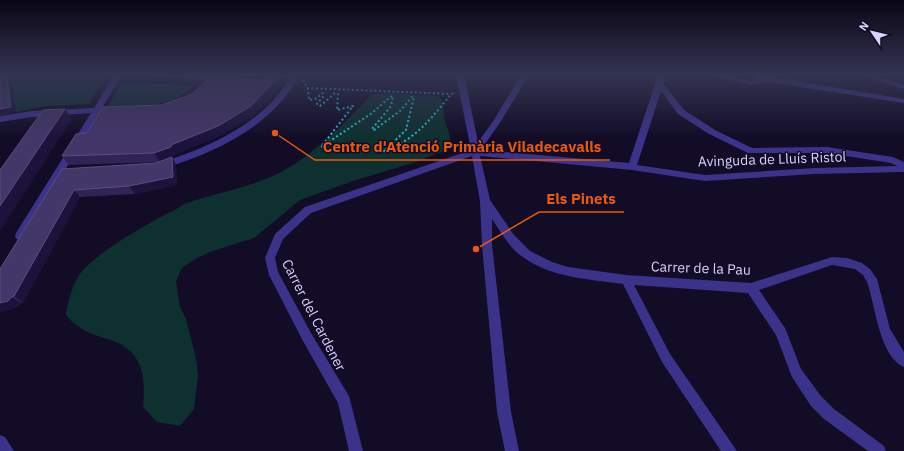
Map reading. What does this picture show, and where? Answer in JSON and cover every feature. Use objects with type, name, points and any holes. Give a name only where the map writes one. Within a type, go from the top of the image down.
[{"type":"street","points":[[16,243],[63,172],[105,96]]},
{"type":"street","points":[[153,167],[161,166],[212,148],[262,116],[280,96]]},
{"type":"street","points":[[464,96],[485,201],[487,245],[504,412],[512,451]]},
{"type":"street","points":[[475,152],[512,96]]},
{"type":"street","points":[[632,167],[655,96]]},
{"type":"street","points":[[671,96],[681,112],[712,132],[751,150],[827,150],[893,160],[904,166]]},
{"type":"street","points":[[875,96],[904,101]]},
{"type":"street","points":[[0,120],[32,114],[112,109]]},
{"type":"street","name":"Avinguda de Lluís Ristol","points":[[475,152],[632,167],[705,178],[815,171],[904,169]]},
{"type":"street","name":"Carrer del Cardener","points":[[356,451],[344,401],[273,272],[270,258],[279,237],[308,210],[475,152]]},
{"type":"street","name":"Carrer de la Pau","points":[[485,201],[517,247],[536,261],[568,271],[626,280],[751,288],[832,262],[843,262],[854,265],[865,270],[871,277],[877,292],[883,325],[889,339],[904,361]]},
{"type":"street","points":[[626,280],[666,358],[723,443],[730,451]]},
{"type":"street","points":[[751,288],[781,332],[796,373],[816,401],[829,414],[879,451]]},
{"type":"street","points":[[0,442],[7,451]]},
{"type":"path","points":[[308,96],[309,100],[315,99],[319,96]]},
{"type":"path","points":[[323,96],[317,104],[320,106],[331,96]]},
{"type":"path","points":[[338,96],[337,110],[353,106],[321,147],[372,113],[393,96]]},
{"type":"path","points":[[393,96],[391,106],[372,129],[374,130],[384,124],[400,111],[413,97]]},
{"type":"path","points":[[413,97],[411,114],[406,130],[384,151],[391,149],[409,139],[437,113],[449,96]]},
{"type":"green space","points":[[12,96],[94,96],[89,104],[46,106],[16,112]]},
{"type":"green space","points":[[114,96],[180,96],[165,102],[154,104],[108,106]]},
{"type":"green space","points":[[370,96],[438,96],[443,102],[444,118],[450,136],[450,144],[443,151],[419,161],[353,181],[300,200],[254,238],[210,252],[195,259],[182,268],[176,281],[180,307],[186,319],[196,358],[198,375],[194,409],[180,426],[157,422],[143,407],[143,375],[136,358],[130,350],[80,328],[66,315],[72,292],[80,274],[101,254],[112,246],[184,204],[256,183],[279,173],[317,148]]},
{"type":"building","points":[[0,96],[10,96],[11,107],[0,109]]},
{"type":"building","points":[[186,96],[260,96],[251,106],[218,126],[154,153],[62,156],[76,134],[87,133],[103,107],[161,105]]},
{"type":"building","points":[[65,109],[0,206],[0,170],[43,110]]},
{"type":"building","points":[[172,157],[173,177],[129,186],[74,190],[14,296],[8,301],[0,303],[0,269],[62,169],[156,163]]},
{"type":"place","name":"Centre d'Atenció Primària Viladecavalls","points":[[275,133]]},
{"type":"place","name":"Els Pinets","points":[[476,249]]}]
